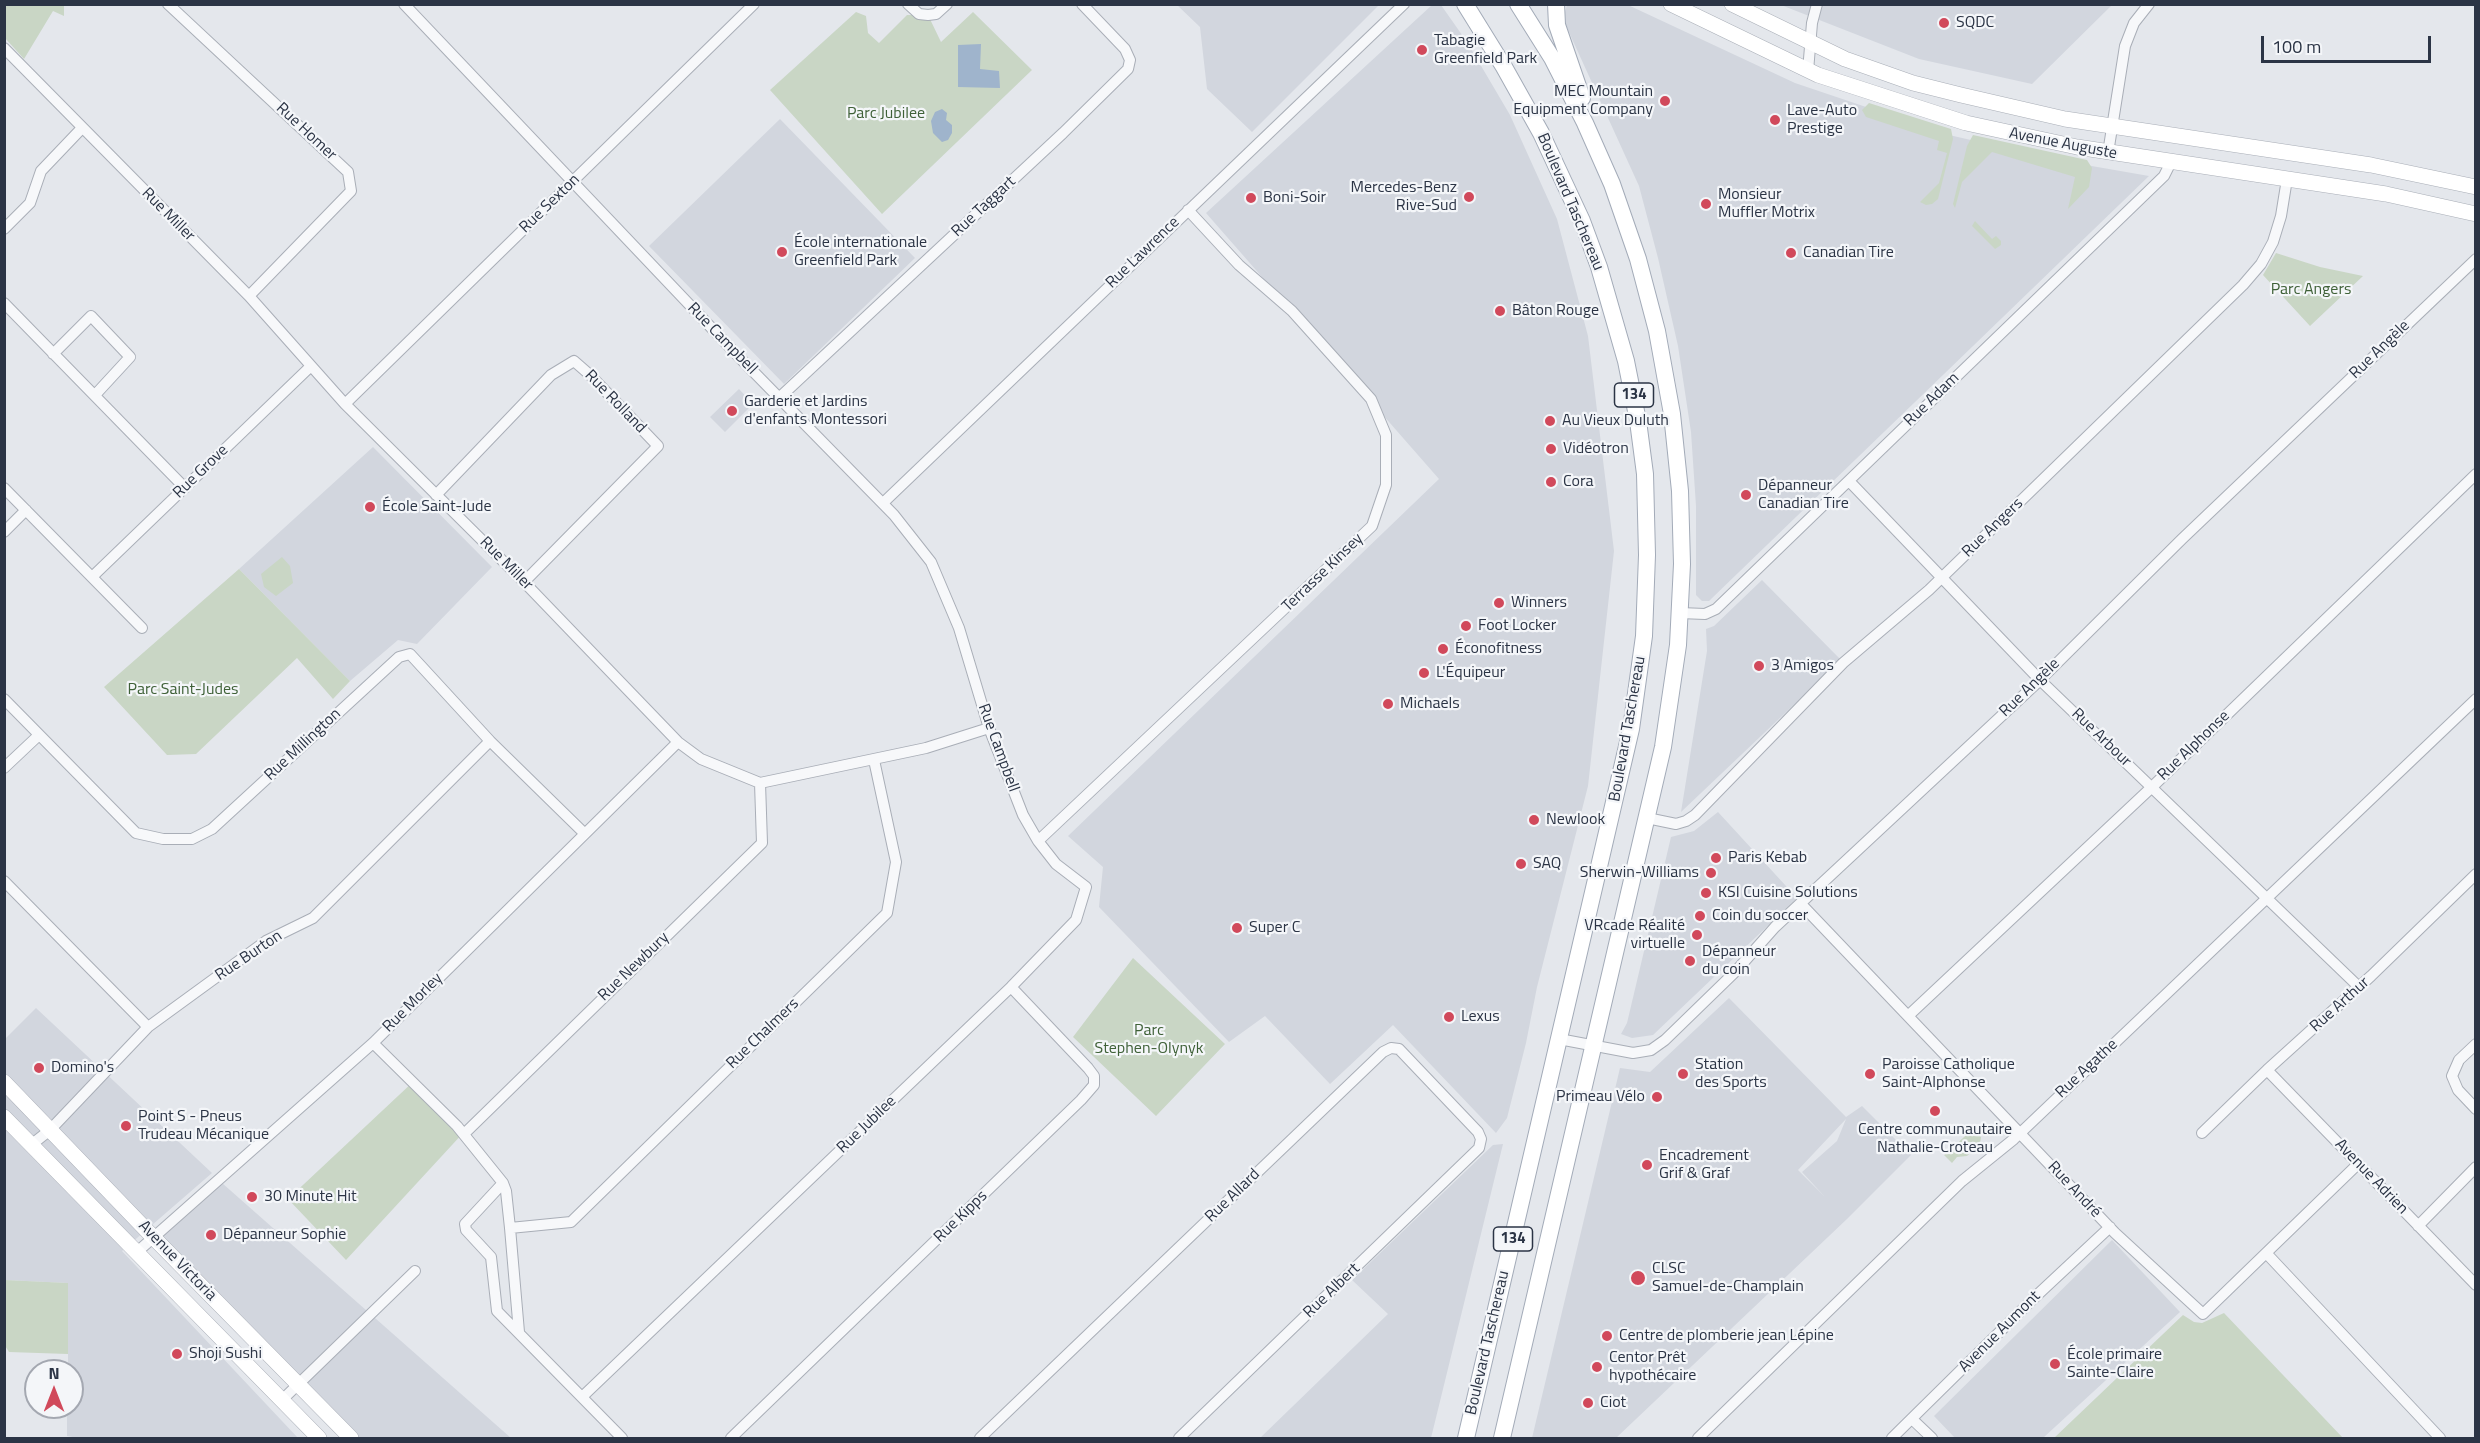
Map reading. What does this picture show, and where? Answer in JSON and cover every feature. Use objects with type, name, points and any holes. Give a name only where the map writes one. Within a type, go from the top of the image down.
[{"type":"main road","name":"Boulevard Taschereau","points":[[1465,4],[1541,133],[1588,237],[1626,361],[1643,457],[1647,576],[1637,696],[1622,773],[1466,1438]]},
{"type":"main road","name":"134","points":[[1502,1438],[1647,818],[1669,712],[1680,613],[1681,507],[1671,403],[1651,305],[1612,184],[1568,89],[1518,4]]},
{"type":"main road","points":[[1556,4],[1557,25],[1612,184]]},
{"type":"main road","name":"Avenue Auguste","points":[[1671,4],[1808,71],[1966,123],[2108,153],[2401,196],[2475,214]]},
{"type":"main road","name":"Avenue Auguste","points":[[1732,4],[1845,59],[1913,83],[2013,108],[2112,127],[2357,162],[2424,174],[2475,187]]},
{"type":"main road","name":"Avenue Victoria","points":[[4,1082],[351,1438]]},
{"type":"main road","name":"Avenue Victoria","points":[[4,1117],[319,1438]]},
{"type":"street","name":"Rue Homer","points":[[168,4],[348,172],[351,191],[249,296]]},
{"type":"street","name":"Rue Campbell","points":[[404,4],[779,398],[883,503],[931,562],[959,628],[989,728],[1023,815],[1038,842]]},
{"type":"street","name":"Rue Sexton","points":[[345,404],[754,4]]},
{"type":"street","points":[[908,4],[919,14],[928,15],[936,14],[947,4]]},
{"type":"street","name":"Rue Taggart","points":[[779,398],[1063,133],[1128,69],[1130,60],[1125,49],[1082,4]]},
{"type":"street","name":"Rue Lawrence","points":[[883,503],[1404,4]]},
{"type":"street","points":[[1808,71],[1817,4]]},
{"type":"street","points":[[2108,153],[2127,39],[2136,19],[2149,4]]},
{"type":"street","name":"Rue Miller","points":[[4,48],[249,296],[345,404],[524,582],[678,742],[701,759],[760,783]]},
{"type":"street","points":[[4,229],[30,203],[41,171],[82,128]]},
{"type":"street","name":"Rue Adam","points":[[1680,613],[1705,614],[1714,611],[2164,176],[2171,162]]},
{"type":"street","name":"Rue Angers","points":[[1647,818],[1676,824],[1692,818],[1837,669],[1941,578],[2250,278],[2265,257],[2276,233],[2287,179]]},
{"type":"street","name":"Terrasse Kinsey","points":[[1038,842],[1372,526],[1386,485],[1386,435],[1371,399],[1292,311],[1239,265],[1188,210]]},
{"type":"street","name":"Rue Angèle","points":[[1559,1040],[1638,1053],[1659,1046],[1735,972],[1775,927],[2040,680],[2182,539],[2475,259]]},
{"type":"street","points":[[4,303],[185,488]]},
{"type":"street","points":[[53,354],[91,316],[130,357],[95,395]]},
{"type":"street","name":"Rue Rolland","points":[[436,495],[551,375],[574,361],[590,375],[658,446],[524,582]]},
{"type":"street","name":"Rue Grove","points":[[92,578],[311,366]]},
{"type":"street","name":"Rue Alphonse","points":[[1910,1015],[2152,787],[2475,474]]},
{"type":"street","name":"Rue Arbour","points":[[1848,481],[2040,680],[2359,987]]},
{"type":"street","points":[[4,488],[142,628]]},
{"type":"street","points":[[4,532],[26,510]]},
{"type":"street","name":"Rue Millington","points":[[4,699],[136,833],[163,839],[192,839],[212,829],[399,657],[410,654],[490,741],[584,833]]},
{"type":"street","name":"Rue Agathe","points":[[1698,1438],[1962,1180],[2020,1132],[2475,699]]},
{"type":"street","points":[[760,783],[926,748],[989,728]]},
{"type":"street","points":[[4,768],[39,735]]},
{"type":"street","name":"Rue Burton","points":[[31,1145],[50,1130],[148,1028],[266,941],[313,918],[490,741]]},
{"type":"street","name":"Rue Morley","points":[[137,1252],[373,1043],[678,742]]},
{"type":"street","name":"Rue Chalmers","points":[[510,1228],[571,1222],[887,913],[896,862],[874,760]]},
{"type":"street","name":"Rue Newbury","points":[[464,1134],[762,843],[760,783]]},
{"type":"street","name":"Rue Jubilee","points":[[582,1397],[1011,987],[1076,920],[1086,887],[1056,864],[1038,842]]},
{"type":"street","name":"Rue Arthur","points":[[2202,1133],[2267,1070],[2359,987],[2475,874]]},
{"type":"street","points":[[4,881],[148,1028]]},
{"type":"street","name":"Rue André","points":[[1801,904],[1910,1015],[2140,1258],[2177,1288],[2203,1314],[2358,1164]]},
{"type":"street","name":"Rue Kipps","points":[[731,1438],[1094,1085],[1094,1076],[1088,1068],[1011,987]]},
{"type":"street","points":[[373,1043],[464,1134],[503,1183],[510,1228],[519,1332]]},
{"type":"street","points":[[2475,1044],[2459,1060],[2452,1076],[2458,1090],[2475,1109]]},
{"type":"street","name":"Rue Allard","points":[[980,1438],[1385,1050],[1396,1048],[1404,1052],[1478,1132],[1481,1141]]},
{"type":"street","name":"Avenue Adrien","points":[[2267,1070],[2475,1285]]},
{"type":"street","name":"Rue Albert","points":[[1179,1438],[1477,1151],[1481,1141]]},
{"type":"street","points":[[2418,1226],[2475,1167]]},
{"type":"street","points":[[503,1183],[465,1224],[466,1230],[491,1257],[497,1311],[622,1438]]},
{"type":"street","name":"Avenue Aumont","points":[[1892,1438],[2034,1298],[2110,1227]]},
{"type":"street","points":[[2266,1254],[2440,1438]]},
{"type":"street","points":[[282,1400],[416,1271]]},
{"type":"street","points":[[1912,1419],[1932,1438]]},
{"type":"shaded area","points":[[1177,5],[1379,5],[1252,132],[1207,89],[1200,27]]},
{"type":"shaded area","points":[[1432,5],[1441,5],[1467,42],[1510,115],[1557,219],[1588,336],[1614,551],[1588,786],[1537,987],[1507,1118],[1496,1133],[1393,1025],[1330,1084],[1265,1016],[1229,1042],[1099,907],[1103,867],[1068,836],[1439,479],[1206,213]]},
{"type":"shaded area","points":[[1567,5],[1628,5],[1795,83],[1949,135],[2063,161],[2149,176],[1709,601],[1702,601],[1696,595],[1696,506],[1691,432],[1678,346],[1658,258],[1639,186],[1563,19]]},
{"type":"shaded area","points":[[1781,5],[2112,5],[2032,84],[1919,59]]},
{"type":"shaded area","name":"École internationale Greenfield Park","points":[[780,119],[915,258],[784,384],[649,246]]},
{"type":"shaded area","name":"Garderie et Jardins d'enfants Montessori","points":[[739,389],[753,404],[725,432],[710,417]]},
{"type":"shaded area","name":"École Saint-Jude","points":[[373,447],[492,567],[417,644],[398,640],[350,681],[239,569]]},
{"type":"shaded area","points":[[1762,580],[1841,660],[1681,812],[1707,651],[1706,629],[1714,626]]},
{"type":"shaded area","points":[[1718,812],[1797,898],[1653,1035],[1632,1038],[1621,1034],[1627,1023],[1671,837],[1694,831]]},
{"type":"shaded area","points":[[1729,998],[1846,1117],[1862,1106],[1911,1155],[1847,1219],[1616,1438],[1532,1438],[1620,1068],[1650,1072]],"holes":[[[1846,1119],[1837,1141],[1802,1172],[1825,1197],[1798,1170]]]},
{"type":"shaded area","points":[[36,1008],[212,1173],[122,1251],[298,1438],[78,1438],[67,1436],[67,1419],[84,1419],[84,1359],[68,1359],[68,1283],[6,1280],[5,1294],[5,1039]]},
{"type":"shaded area","points":[[1503,1144],[1431,1438],[1260,1438],[1388,1314],[1352,1280],[1493,1145]]},
{"type":"shaded area","points":[[222,1183],[511,1438],[359,1438],[161,1236]]},
{"type":"shaded area","name":"École primaire Sainte-Claire","points":[[2112,1240],[2180,1312],[2043,1438],[1955,1438],[1934,1416]]},
{"type":"green space","points":[[4,5],[64,5],[64,16],[53,11],[24,59],[5,38]]},
{"type":"green space","name":"Parc Jubilee","points":[[856,12],[866,16],[868,33],[879,43],[907,15],[928,15],[941,42],[973,12],[1032,70],[882,214],[770,90]]},
{"type":"green space","points":[[1869,103],[1951,129],[1953,139],[1938,199],[1932,204],[1926,205],[1920,202],[1939,183],[1947,153],[1937,150],[1939,141],[1866,117],[1862,110]]},
{"type":"green space","points":[[1973,135],[2087,160],[2092,168],[2089,187],[2068,209],[2075,177],[1992,152],[1962,182],[1955,208],[1953,204],[1967,146]]},
{"type":"green space","points":[[1975,221],[1992,239],[1996,236],[2001,241],[2001,245],[1995,249],[1972,226]]},
{"type":"green space","name":"Parc Angers","points":[[2276,253],[2320,267],[2363,276],[2310,326],[2263,275]]},
{"type":"green space","points":[[282,557],[290,566],[293,583],[276,596],[264,587],[261,574]]},
{"type":"green space","name":"Parc Saint-Judes","points":[[239,569],[350,681],[333,699],[297,658],[196,754],[167,755],[104,687]]},
{"type":"green space","name":"Parc Stephen-Olynyk","points":[[1133,958],[1225,1044],[1156,1116],[1073,1037]]},
{"type":"green space","points":[[414,1081],[464,1132],[346,1260],[288,1199]]},
{"type":"green space","points":[[1973,1129],[1981,1137],[1980,1144],[1967,1156],[1957,1157],[1952,1163],[1944,1155]]},
{"type":"green space","points":[[5,1280],[68,1283],[68,1354],[9,1352],[4,1344]]},
{"type":"green space","points":[[2224,1313],[2343,1438],[2054,1438],[2183,1315],[2194,1322],[2202,1323]]},
{"type":"water","points":[[981,44],[980,69],[999,71],[1000,88],[958,87],[958,45]]},
{"type":"water","points":[[942,109],[947,113],[946,120],[952,125],[952,133],[948,140],[942,142],[933,133],[931,121],[935,112]]},
{"type":"place","name":"SQDC","points":[[1944,23]]},
{"type":"place","name":"Tabagie Greenfield Park","points":[[1422,50]]},
{"type":"place","name":"MEC Mountain Equipment Company","points":[[1665,101]]},
{"type":"place","name":"Lave-Auto Prestige","points":[[1775,120]]},
{"type":"place","name":"Mercedes-Benz Rive-Sud","points":[[1469,197]]},
{"type":"place","name":"Boni-Soir","points":[[1251,198]]},
{"type":"place","name":"Monsieur Muffler Motrix","points":[[1706,204]]},
{"type":"place","name":"École internationale Greenfield Park","points":[[782,252]]},
{"type":"place","name":"Canadian Tire","points":[[1791,253]]},
{"type":"place","name":"Bâton Rouge","points":[[1500,311]]},
{"type":"place","name":"Garderie et Jardins d'enfants Montessori","points":[[732,411]]},
{"type":"place","name":"Au Vieux Duluth","points":[[1550,421]]},
{"type":"place","name":"Vidéotron","points":[[1551,449]]},
{"type":"place","name":"Cora","points":[[1551,482]]},
{"type":"place","name":"Dépanneur Canadian Tire","points":[[1746,495]]},
{"type":"place","name":"École Saint-Jude","points":[[370,507]]},
{"type":"place","name":"Winners","points":[[1499,603]]},
{"type":"place","name":"Foot Locker","points":[[1466,626]]},
{"type":"place","name":"Éconofitness","points":[[1443,649]]},
{"type":"place","name":"3 Amigos","points":[[1759,666]]},
{"type":"place","name":"L'Équipeur","points":[[1424,673]]},
{"type":"place","name":"Michaels","points":[[1388,704]]},
{"type":"place","name":"Newlook","points":[[1534,820]]},
{"type":"place","name":"Paris Kebab","points":[[1716,858]]},
{"type":"place","name":"SAQ","points":[[1521,864]]},
{"type":"place","name":"Sherwin-Williams","points":[[1711,873]]},
{"type":"place","name":"KSI Cuisine Solutions","points":[[1706,893]]},
{"type":"place","name":"Coin du soccer","points":[[1700,916]]},
{"type":"place","name":"Super C","points":[[1237,928]]},
{"type":"place","name":"VRcade Réalité virtuelle","points":[[1697,935]]},
{"type":"place","name":"Dépanneur du coin","points":[[1690,961]]},
{"type":"place","name":"Lexus","points":[[1449,1017]]},
{"type":"place","name":"Domino's","points":[[39,1068]]},
{"type":"place","name":"Station des Sports","points":[[1683,1074]]},
{"type":"place","name":"Paroisse Catholique Saint-Alphonse","points":[[1870,1074]]},
{"type":"place","name":"Primeau Vélo","points":[[1657,1097]]},
{"type":"place","name":"Centre communautaire Nathalie-Croteau","points":[[1935,1111]]},
{"type":"place","name":"Point S - Pneus Trudeau Mécanique","points":[[126,1126]]},
{"type":"place","name":"Encadrement Grif & Graf","points":[[1647,1165]]},
{"type":"place","name":"30 Minute Hit","points":[[252,1197]]},
{"type":"place","name":"Dépanneur Sophie","points":[[211,1235]]},
{"type":"place","name":"CLSC Samuel-de-Champlain","points":[[1638,1278]]},
{"type":"place","name":"Centre de plomberie jean Lépine","points":[[1607,1336]]},
{"type":"place","name":"Shoji Sushi","points":[[177,1354]]},
{"type":"place","name":"École primaire Sainte-Claire","points":[[2055,1364]]},
{"type":"place","name":"Centor Prêt hypothécaire","points":[[1597,1367]]},
{"type":"place","name":"Ciot","points":[[1588,1403]]}]
